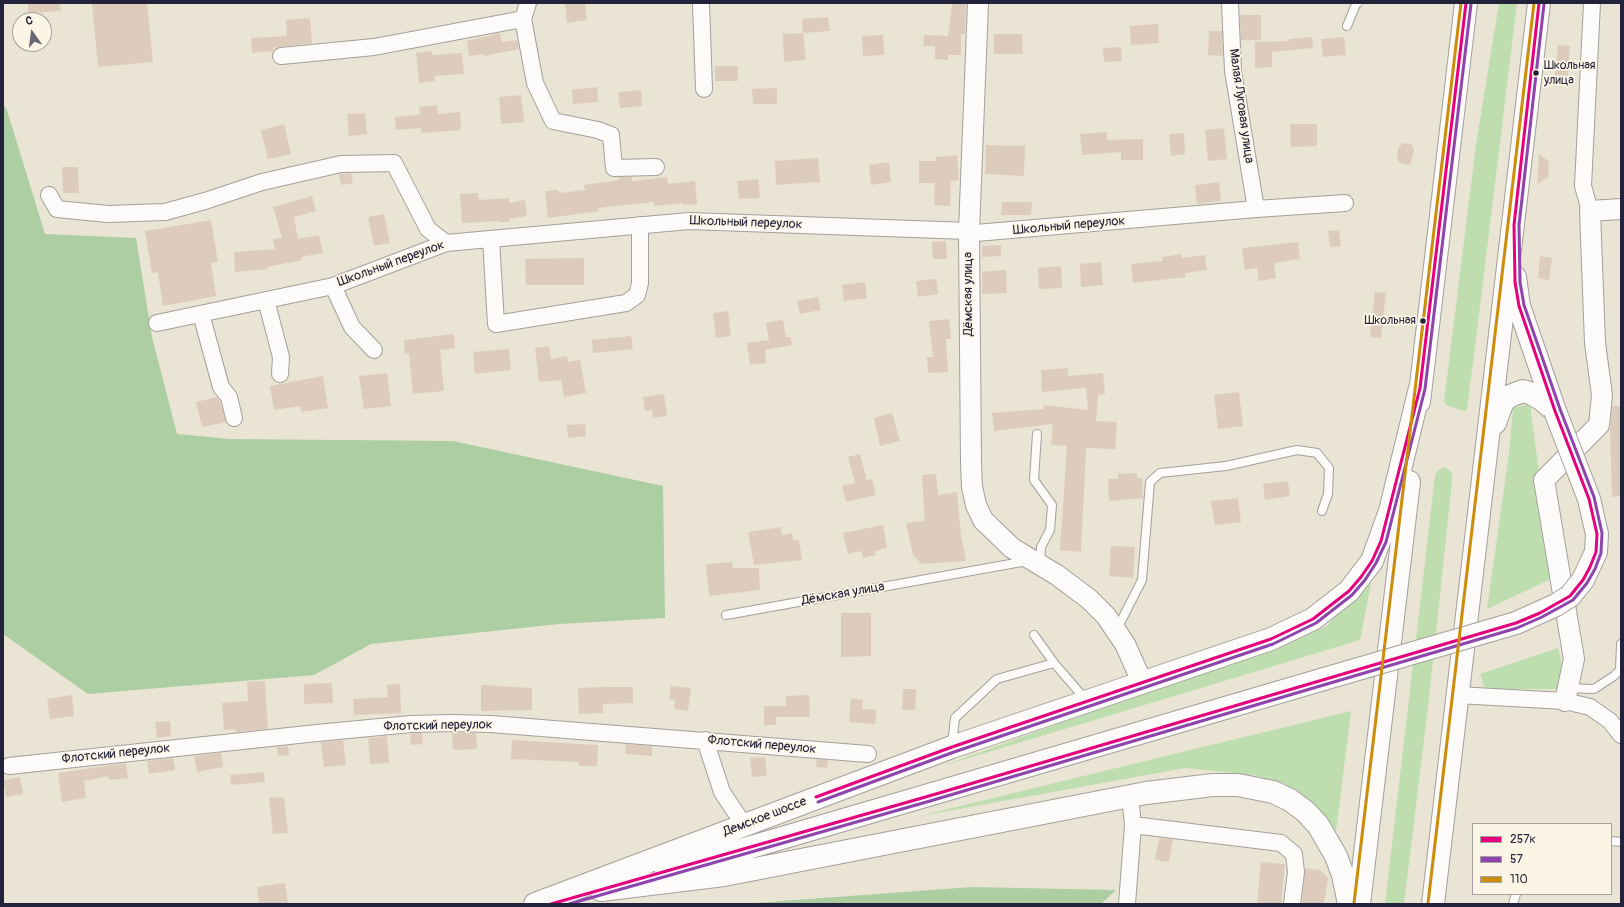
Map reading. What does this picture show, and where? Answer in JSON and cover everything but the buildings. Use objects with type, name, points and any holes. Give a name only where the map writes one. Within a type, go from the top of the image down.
[{"type":"main road","points":[[1359,904],[1466,3]]},
{"type":"main road","points":[[1433,904],[1539,3]]},
{"type":"main road","name":"Демское шоссе","points":[[552,904],[913,801],[1516,623],[1556,605],[1570,596],[1583,580],[1596,552],[1597,534],[1589,499],[1555,411],[1518,300],[1515,282],[1514,224]]},
{"type":"main road","name":"Демское шоссе","points":[[535,904],[952,747],[1271,639],[1313,618],[1349,591],[1372,561],[1381,541],[1390,511],[1420,388]]},
{"type":"main road","points":[[1483,480],[1496,416],[1503,401],[1516,393],[1530,393],[1541,399],[1555,411]]},
{"type":"main road","points":[[601,890],[724,876],[1174,788],[1238,784],[1273,792],[1290,800],[1306,812],[1318,825],[1327,840],[1343,875],[1349,904]]},
{"type":"street","points":[[528,3],[523,19],[535,83],[553,121],[598,130],[611,135],[614,168],[656,167]]},
{"type":"street","points":[[701,3],[704,89]]},
{"type":"street","name":"Дёмская улица","points":[[978,3],[969,231],[971,456],[975,499],[983,520],[1012,548],[1036,562],[1089,599],[1106,616],[1117,630],[1125,644],[1142,682]]},
{"type":"street","name":"Малая Луговая улица","points":[[1230,3],[1233,72],[1256,209]]},
{"type":"street","points":[[1566,694],[1574,659],[1544,480],[1599,425],[1602,395],[1595,343],[1590,211],[1583,186],[1592,3]]},
{"type":"street","points":[[281,56],[374,47],[523,19]]},
{"type":"street","points":[[49,195],[57,209],[108,214],[165,212],[205,201],[262,182],[340,164],[394,163],[428,229],[446,243]]},
{"type":"street","name":"Школьный переулок","points":[[157,323],[333,286],[446,243],[689,221],[969,231],[976,234],[1256,209],[1345,203]]},
{"type":"street","points":[[1590,211],[1621,209]]},
{"type":"street","points":[[491,239],[496,324],[626,303],[637,295],[640,283],[640,225]]},
{"type":"street","points":[[333,286],[352,327],[374,350]]},
{"type":"street","points":[[266,300],[281,357],[280,374]]},
{"type":"street","points":[[201,314],[221,387],[229,397],[234,418]]},
{"type":"street","points":[[1457,695],[1566,694],[1590,707],[1610,721],[1621,736]]},
{"type":"street","name":"Флотский переулок","points":[[9,766],[317,733],[418,724],[491,724],[868,754]]},
{"type":"street","points":[[704,740],[722,792],[744,825]]},
{"type":"street","points":[[1127,904],[1133,825],[1130,796]]},
{"type":"street","points":[[1133,825],[1280,844],[1294,854],[1296,872],[1292,904]]},
{"type":"lane","points":[[1347,26],[1356,4],[1358,3]]},
{"type":"lane","points":[[1036,562],[1041,547],[1050,530],[1052,505],[1034,480],[1037,434]]},
{"type":"lane","points":[[1117,630],[1142,580],[1150,482],[1160,473],[1226,466],[1297,450],[1317,453],[1329,468],[1328,494],[1322,511]]},
{"type":"lane","name":"Дёмская улица","points":[[726,615],[1036,562]]},
{"type":"lane","points":[[1034,635],[1054,663],[1087,701]]},
{"type":"lane","points":[[1566,694],[1594,689],[1614,676],[1620,670],[1621,644]]},
{"type":"lane","points":[[952,747],[955,718],[997,679],[1054,663]]},
{"type":"green space","points":[[1499,3],[1517,3],[1467,409],[1464,411],[1446,405],[1444,402],[1476,145]]},
{"type":"green space","points":[[3,107],[6,107],[45,234],[136,238],[152,337],[177,434],[230,439],[453,441],[663,486],[665,618],[559,624],[371,644],[314,675],[88,694],[3,634]]},
{"type":"green space","points":[[1530,404],[1553,578],[1487,609],[1509,453],[1513,408]]},
{"type":"green space","points":[[1445,467],[1452,473],[1452,482],[1428,707],[1404,904],[1385,904],[1435,476],[1437,471]]},
{"type":"green space","points":[[1371,583],[1360,640],[942,766],[1325,627]]},
{"type":"green space","points":[[1558,648],[1564,672],[1559,689],[1485,689],[1480,674]]},
{"type":"green space","points":[[1351,711],[1336,831],[1322,813],[1283,783],[1253,775],[1185,768],[915,817]]},
{"type":"green space","points":[[972,887],[1116,890],[1101,904],[741,904]]},
{"type":"transit line","name":"110","points":[[1354,903],[1461,3]]},
{"type":"transit line","name":"257к","points":[[816,797],[952,747],[1271,639],[1313,619],[1349,591],[1361,577],[1372,561],[1381,541],[1420,388],[1466,3]]},
{"type":"transit line","name":"110","points":[[1428,903],[1534,3]]},
{"type":"transit line","name":"257к","points":[[551,904],[929,796],[1516,623],[1540,613],[1570,596],[1583,580],[1590,567],[1596,552],[1597,534],[1589,499],[1555,411],[1519,306],[1515,282],[1514,225],[1539,3]]},
{"type":"transit line","name":"57","points":[[818,802],[954,752],[1273,644],[1316,623],[1352,595],[1365,580],[1376,563],[1386,542],[1425,389],[1471,4]]},
{"type":"transit line","name":"57","points":[[569,904],[930,801],[1517,628],[1542,617],[1573,600],[1587,583],[1595,569],[1601,553],[1602,533],[1594,497],[1560,409],[1524,305],[1520,282],[1519,225],[1544,4]]},
{"type":"place","name":"Школьная улица","points":[[1536,73]]},
{"type":"place","name":"Школьная","points":[[1423,321]]}]
